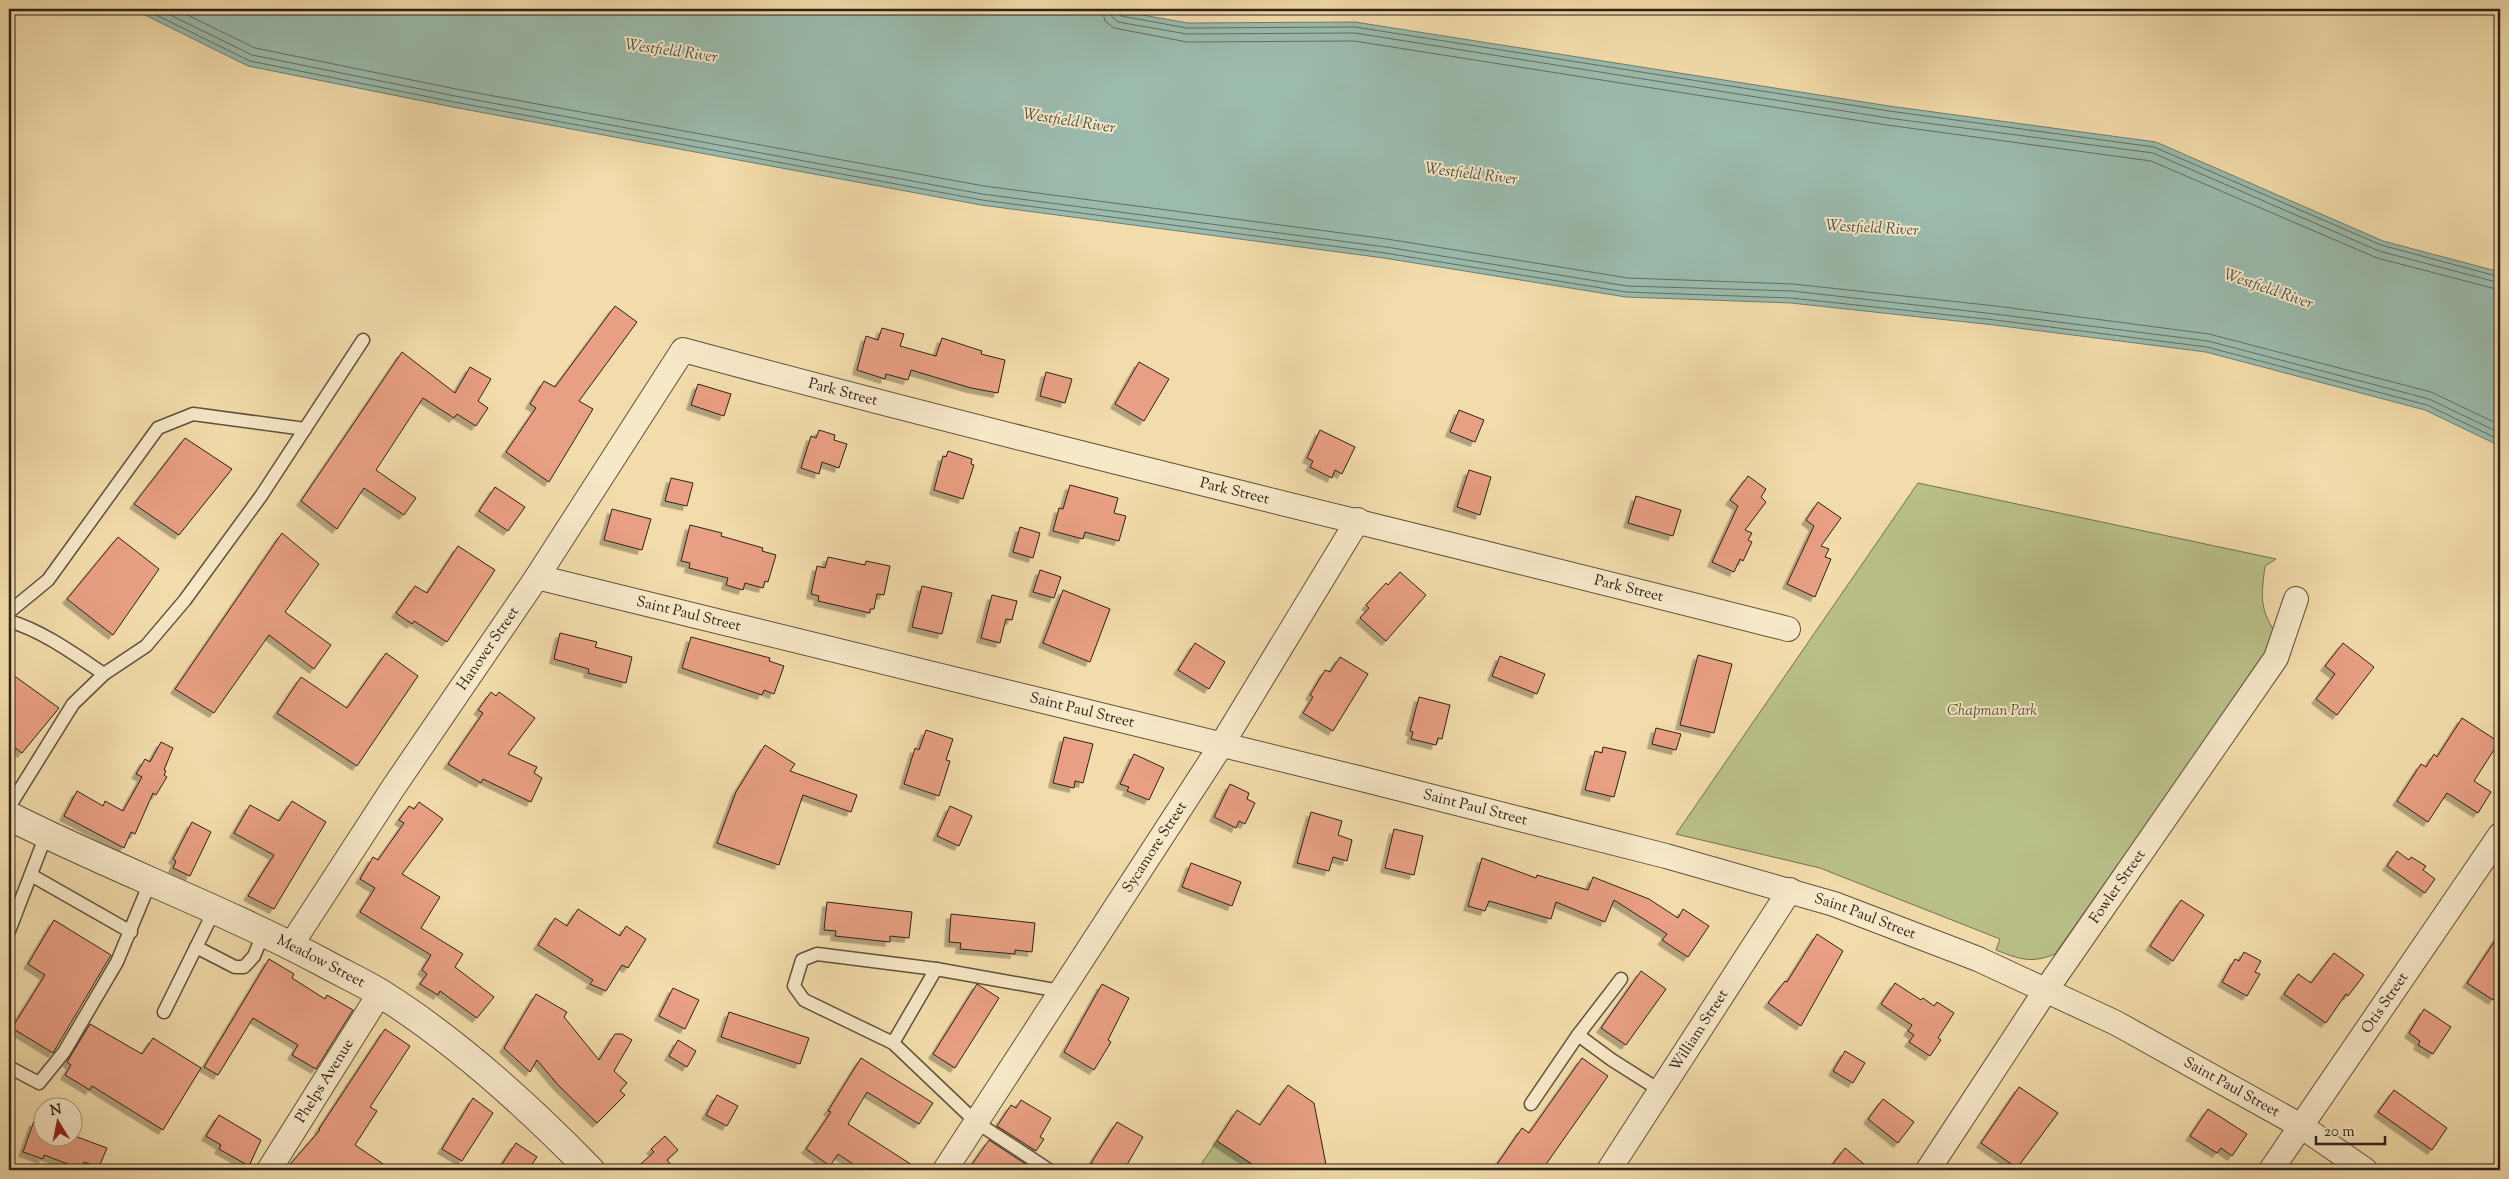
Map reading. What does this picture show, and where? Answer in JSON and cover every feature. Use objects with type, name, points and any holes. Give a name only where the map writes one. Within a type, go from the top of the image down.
[{"type":"street","name":"Park Street","points":[[682,350],[836,391],[1788,629]]},
{"type":"street","name":"Hanover Street","points":[[291,945],[393,788],[537,577],[682,350]]},
{"type":"street","name":"Sycamore Street","points":[[945,1170],[1222,744],[1358,520]]},
{"type":"street","name":"Saint Paul Street","points":[[537,577],[1222,744],[1666,856],[1790,890],[1918,935],[2046,990],[2166,1049],[2302,1126],[2365,1170]]},
{"type":"street","name":"Fowler Street","points":[[1928,1170],[2046,990],[2276,658],[2296,599]]},
{"type":"street","name":"Meadow Street","points":[[9,816],[98,860],[151,880],[264,932],[380,993],[474,1062],[590,1170]]},
{"type":"street","name":"Otis Street","points":[[2271,1170],[2500,835]]},
{"type":"street","name":"William Street","points":[[1609,1170],[1790,890]]},
{"type":"street","name":"Phelps Avenue","points":[[269,1170],[380,993]]},
{"type":"lane","points":[[9,807],[73,704],[104,674],[146,646],[185,600],[261,496],[363,340]]},
{"type":"lane","points":[[9,612],[48,580],[158,428],[193,414],[305,429]]},
{"type":"lane","points":[[9,620],[22,624],[64,647],[104,674]]},
{"type":"lane","points":[[9,931],[46,835]]},
{"type":"lane","points":[[31,875],[131,932]]},
{"type":"lane","points":[[9,1067],[39,1083],[64,1052],[117,962],[151,880]]},
{"type":"lane","points":[[164,1012],[215,909]]},
{"type":"lane","points":[[196,947],[235,967],[244,967],[254,956],[264,932]]},
{"type":"lane","points":[[1049,1170],[976,1122],[893,1043],[804,1000],[794,986],[802,960],[817,954],[936,968],[1060,991]]},
{"type":"lane","points":[[893,1043],[936,968]]},
{"type":"lane","points":[[1531,1104],[1578,1035],[1621,978]]},
{"type":"lane","points":[[1578,1035],[1661,1091]]},
{"type":"green space","name":"Chapman Park","points":[[1918,483],[2276,559],[2265,566],[2262,595],[2267,618],[2278,637],[2055,954],[2047,957],[2032,960],[1996,950],[2000,939],[1820,868],[1676,834]]},
{"type":"green space","points":[[1217,1141],[1261,1170],[1197,1170]]},
{"type":"water","name":"Westfield River","points":[[133,9],[1108,9],[1188,23],[1355,22],[1889,106],[2156,142],[2383,241],[2500,272],[2500,446],[2425,410],[2206,352],[1994,325],[1791,303],[1626,297],[1384,258],[981,205],[458,108],[248,66]]},
{"type":"building","points":[[615,306],[637,322],[579,401],[593,409],[549,482],[506,452],[536,408],[530,404],[544,381],[555,387]]},
{"type":"building","points":[[882,328],[904,334],[900,346],[936,356],[942,338],[982,351],[981,354],[1005,360],[998,393],[971,388],[911,370],[908,380],[886,374],[885,379],[857,370],[866,336],[878,340]]},
{"type":"building","points":[[402,352],[455,393],[470,367],[491,379],[478,401],[488,408],[476,426],[457,414],[454,418],[423,398],[376,470],[416,498],[404,515],[364,488],[337,529],[301,501]]},
{"type":"building","points":[[1139,362],[1169,379],[1144,421],[1115,404]]},
{"type":"building","points":[[1046,372],[1072,379],[1065,403],[1040,396]]},
{"type":"building","points":[[698,384],[731,394],[724,416],[691,405]]},
{"type":"building","points":[[1459,410],[1484,420],[1475,442],[1450,432]]},
{"type":"building","points":[[819,430],[835,435],[834,440],[847,444],[839,468],[822,462],[819,474],[801,468],[811,436],[816,438]]},
{"type":"building","points":[[1320,430],[1355,447],[1342,474],[1335,470],[1332,478],[1310,467],[1313,461],[1307,458]]},
{"type":"building","points":[[185,438],[232,469],[179,535],[134,504]]},
{"type":"building","points":[[948,451],[972,459],[971,464],[974,465],[963,499],[934,490],[943,456],[946,457]]},
{"type":"building","points":[[1469,470],[1491,477],[1480,515],[1457,507]]},
{"type":"building","points":[[1748,476],[1766,489],[1761,497],[1766,502],[1745,530],[1752,533],[1748,540],[1752,542],[1743,561],[1740,559],[1734,572],[1712,562],[1738,506],[1730,500]]},
{"type":"building","points":[[671,478],[693,483],[687,506],[665,501]]},
{"type":"building","points":[[1070,485],[1118,498],[1114,513],[1126,516],[1119,541],[1085,532],[1083,539],[1053,531],[1059,508],[1063,509]]},
{"type":"building","points":[[495,487],[525,507],[508,531],[479,511]]},
{"type":"building","points":[[1636,496],[1681,510],[1673,536],[1628,523]]},
{"type":"building","points":[[1818,502],[1841,518],[1821,546],[1829,549],[1825,557],[1831,559],[1815,597],[1787,584],[1814,526],[1806,520]]},
{"type":"building","points":[[612,509],[651,519],[642,550],[604,540]]},
{"type":"building","points":[[690,525],[722,533],[721,536],[763,548],[762,551],[776,555],[768,582],[765,581],[763,588],[745,583],[743,590],[726,585],[728,578],[689,568],[690,563],[681,561]]},
{"type":"building","points":[[1020,527],[1040,533],[1033,558],[1013,552]]},
{"type":"building","points":[[282,533],[319,564],[285,612],[331,645],[314,669],[269,635],[214,713],[175,689]]},
{"type":"building","points":[[118,537],[159,569],[113,635],[67,599]]},
{"type":"building","points":[[458,546],[495,570],[447,642],[414,621],[412,624],[396,613],[415,586],[427,593]]},
{"type":"building","points":[[828,557],[865,565],[866,561],[890,566],[884,595],[877,594],[874,609],[870,609],[870,613],[818,601],[819,596],[811,594],[817,566],[825,568]]},
{"type":"building","points":[[1040,570],[1061,577],[1054,598],[1033,592]]},
{"type":"building","points":[[1400,572],[1426,595],[1386,641],[1360,618],[1369,608],[1366,605],[1386,583],[1388,585]]},
{"type":"building","points":[[922,586],[952,593],[942,634],[912,627]]},
{"type":"building","points":[[1063,590],[1110,609],[1090,662],[1043,643]]},
{"type":"building","points":[[992,595],[1017,601],[1012,620],[1006,619],[1000,643],[981,638]]},
{"type":"building","points":[[560,633],[597,642],[595,647],[632,657],[626,683],[588,673],[589,669],[554,659]]},
{"type":"building","points":[[691,637],[770,658],[769,661],[784,666],[774,694],[764,690],[762,695],[682,668]]},
{"type":"building","points":[[1195,643],[1225,662],[1209,689],[1178,670]]},
{"type":"building","points":[[2343,643],[2374,667],[2337,715],[2316,699],[2335,674],[2325,666]]},
{"type":"building","points":[[386,653],[418,676],[357,766],[277,713],[301,677],[347,708]]},
{"type":"building","points":[[1698,655],[1732,664],[1714,733],[1680,725]]},
{"type":"building","points":[[1500,656],[1545,674],[1537,694],[1492,676]]},
{"type":"building","points":[[1340,657],[1368,674],[1333,731],[1303,713],[1313,697],[1310,695],[1325,670],[1330,672]]},
{"type":"building","points":[[9,672],[59,708],[22,753],[9,743]]},
{"type":"building","points":[[491,692],[496,696],[499,692],[535,718],[508,754],[537,767],[534,773],[542,778],[531,802],[483,779],[481,783],[448,764],[483,713],[478,710]]},
{"type":"building","points":[[1419,697],[1450,705],[1442,739],[1438,738],[1436,745],[1411,739],[1413,732],[1410,731]]},
{"type":"building","points":[[2462,718],[2499,742],[2474,781],[2491,792],[2478,813],[2447,793],[2428,822],[2397,801],[2421,764],[2426,767],[2434,754],[2437,757]]},
{"type":"building","points":[[1656,728],[1681,734],[1676,750],[1652,744]]},
{"type":"building","points":[[926,730],[953,739],[946,760],[950,761],[939,796],[904,784],[915,748],[919,750]]},
{"type":"building","points":[[1064,737],[1093,744],[1083,783],[1075,781],[1074,788],[1053,783]]},
{"type":"building","points":[[161,742],[173,748],[164,770],[166,771],[164,775],[167,777],[156,795],[153,793],[135,834],[131,832],[124,848],[64,816],[77,791],[103,806],[105,801],[123,811],[142,777],[136,774],[145,759],[150,762]]},
{"type":"building","points":[[765,745],[795,764],[790,771],[857,795],[851,812],[803,795],[779,865],[717,843],[736,792]]},
{"type":"building","points":[[1603,747],[1626,752],[1614,797],[1585,790],[1595,751],[1602,753]]},
{"type":"building","points":[[1134,754],[1164,768],[1149,800],[1127,791],[1129,787],[1120,784]]},
{"type":"building","points":[[1230,784],[1249,793],[1247,799],[1255,803],[1245,824],[1239,821],[1236,828],[1214,817]]},
{"type":"building","points":[[292,801],[326,822],[274,909],[248,896],[274,855],[234,833],[250,805],[279,821]]},
{"type":"building","points":[[419,802],[443,819],[402,874],[440,897],[421,928],[463,954],[455,967],[494,997],[477,1018],[440,991],[438,995],[420,984],[427,974],[422,970],[431,955],[360,912],[375,888],[360,879],[373,857],[378,860],[404,823],[399,820],[409,806],[414,809]]},
{"type":"building","points":[[950,806],[972,816],[959,846],[937,836]]},
{"type":"building","points":[[1311,812],[1342,821],[1338,835],[1352,840],[1347,861],[1333,857],[1329,871],[1297,863]]},
{"type":"building","points":[[192,822],[211,832],[190,876],[173,868],[176,861],[173,859]]},
{"type":"building","points":[[1394,829],[1423,836],[1414,875],[1385,868]]},
{"type":"building","points":[[2397,851],[2409,860],[2411,857],[2426,866],[2423,870],[2435,879],[2425,893],[2387,866]]},
{"type":"building","points":[[1482,858],[1536,878],[1537,875],[1588,890],[1593,877],[1649,899],[1678,918],[1683,909],[1709,926],[1688,957],[1662,940],[1667,934],[1614,900],[1605,922],[1556,902],[1551,919],[1489,901],[1485,911],[1468,906]]},
{"type":"building","points":[[1191,863],[1241,882],[1232,906],[1182,887]]},
{"type":"building","points":[[2181,900],[2204,915],[2173,961],[2150,946]]},
{"type":"building","points":[[827,902],[912,912],[909,938],[890,936],[890,942],[835,936],[836,931],[824,930]]},
{"type":"building","points":[[578,909],[620,936],[626,926],[646,939],[628,968],[622,965],[606,991],[590,984],[593,980],[538,945],[555,918],[567,926]]},
{"type":"building","points":[[951,914],[1035,923],[1032,952],[1015,950],[1015,954],[960,949],[961,943],[949,942]]},
{"type":"building","points":[[54,920],[111,955],[53,1053],[12,1028],[45,975],[28,964]]},
{"type":"building","points":[[2500,933],[2500,989],[2493,1000],[2467,983]]},
{"type":"building","points":[[1817,934],[1843,951],[1801,1026],[1768,1003],[1785,981],[1787,982]]},
{"type":"building","points":[[2244,952],[2261,961],[2255,972],[2260,974],[2247,996],[2222,982],[2235,959],[2239,961]]},
{"type":"building","points":[[2334,953],[2364,975],[2348,996],[2346,994],[2326,1023],[2284,994],[2298,974],[2311,983]]},
{"type":"building","points":[[269,959],[294,974],[292,978],[325,999],[327,995],[353,1010],[316,1069],[292,1055],[298,1045],[253,1018],[218,1075],[204,1067]]},
{"type":"building","points":[[1641,971],[1666,989],[1626,1045],[1601,1028]]},
{"type":"building","points":[[1895,983],[1921,1000],[1923,998],[1934,1006],[1937,1002],[1954,1013],[1938,1038],[1941,1040],[1930,1056],[1909,1042],[1914,1035],[1908,1031],[1912,1025],[1881,1004]]},
{"type":"building","points":[[977,984],[999,998],[955,1068],[933,1054]]},
{"type":"building","points":[[1102,984],[1129,998],[1108,1040],[1111,1042],[1094,1070],[1064,1052]]},
{"type":"building","points":[[673,988],[699,1000],[685,1029],[659,1016]]},
{"type":"building","points":[[536,994],[567,1012],[564,1017],[599,1060],[615,1034],[622,1034],[632,1040],[614,1071],[627,1083],[620,1091],[625,1095],[597,1123],[558,1085],[537,1060],[530,1072],[504,1048]]},
{"type":"building","points":[[2424,1009],[2451,1027],[2433,1054],[2418,1045],[2420,1041],[2409,1033]]},
{"type":"building","points":[[729,1012],[809,1038],[800,1064],[721,1037]]},
{"type":"building","points":[[90,1024],[142,1054],[153,1038],[201,1068],[163,1130],[92,1086],[90,1090],[65,1075],[71,1065],[67,1062]]},
{"type":"building","points":[[385,1029],[410,1046],[370,1107],[377,1111],[355,1145],[392,1170],[285,1170],[320,1130]]},
{"type":"building","points":[[678,1040],[696,1051],[687,1067],[669,1056]]},
{"type":"building","points":[[1845,1051],[1865,1063],[1853,1083],[1833,1071]]},
{"type":"building","points":[[861,1058],[933,1103],[919,1124],[867,1092],[848,1124],[920,1170],[862,1170],[838,1154],[830,1166],[806,1149],[831,1112],[828,1111]]},
{"type":"building","points":[[1582,1058],[1608,1076],[1542,1170],[1493,1170],[1522,1128],[1529,1133]]},
{"type":"building","points":[[1288,1085],[1314,1103],[1327,1170],[1261,1170],[1217,1141],[1237,1110],[1260,1125]]},
{"type":"building","points":[[2019,1087],[2058,1113],[2017,1168],[1981,1143]]},
{"type":"building","points":[[2394,1090],[2447,1128],[2432,1150],[2378,1112]]},
{"type":"building","points":[[717,1095],[738,1106],[727,1126],[706,1115]]},
{"type":"building","points":[[473,1098],[493,1113],[462,1161],[442,1149]]},
{"type":"building","points":[[1883,1099],[1914,1122],[1898,1143],[1868,1119]]},
{"type":"building","points":[[1021,1100],[1051,1118],[1040,1137],[1044,1139],[1036,1151],[997,1126],[1011,1105],[1016,1108]]},
{"type":"building","points":[[2208,1109],[2247,1134],[2232,1156],[2221,1148],[2217,1153],[2190,1136]]},
{"type":"building","points":[[219,1115],[261,1140],[249,1166],[219,1149],[221,1145],[206,1136]]},
{"type":"building","points":[[1117,1122],[1143,1137],[1124,1170],[1102,1170],[1091,1163]]},
{"type":"building","points":[[32,1127],[32,1146],[82,1146],[82,1139],[107,1148],[99,1167],[84,1162],[81,1169],[44,1155],[43,1159],[23,1152]]},
{"type":"building","points":[[665,1136],[678,1150],[667,1160],[676,1170],[634,1170],[654,1152],[651,1149]]},
{"type":"building","points":[[989,1140],[1027,1165],[1023,1170],[968,1170]]},
{"type":"building","points":[[516,1143],[537,1157],[528,1170],[498,1170]]},
{"type":"building","points":[[1845,1148],[1871,1170],[1828,1170]]}]
